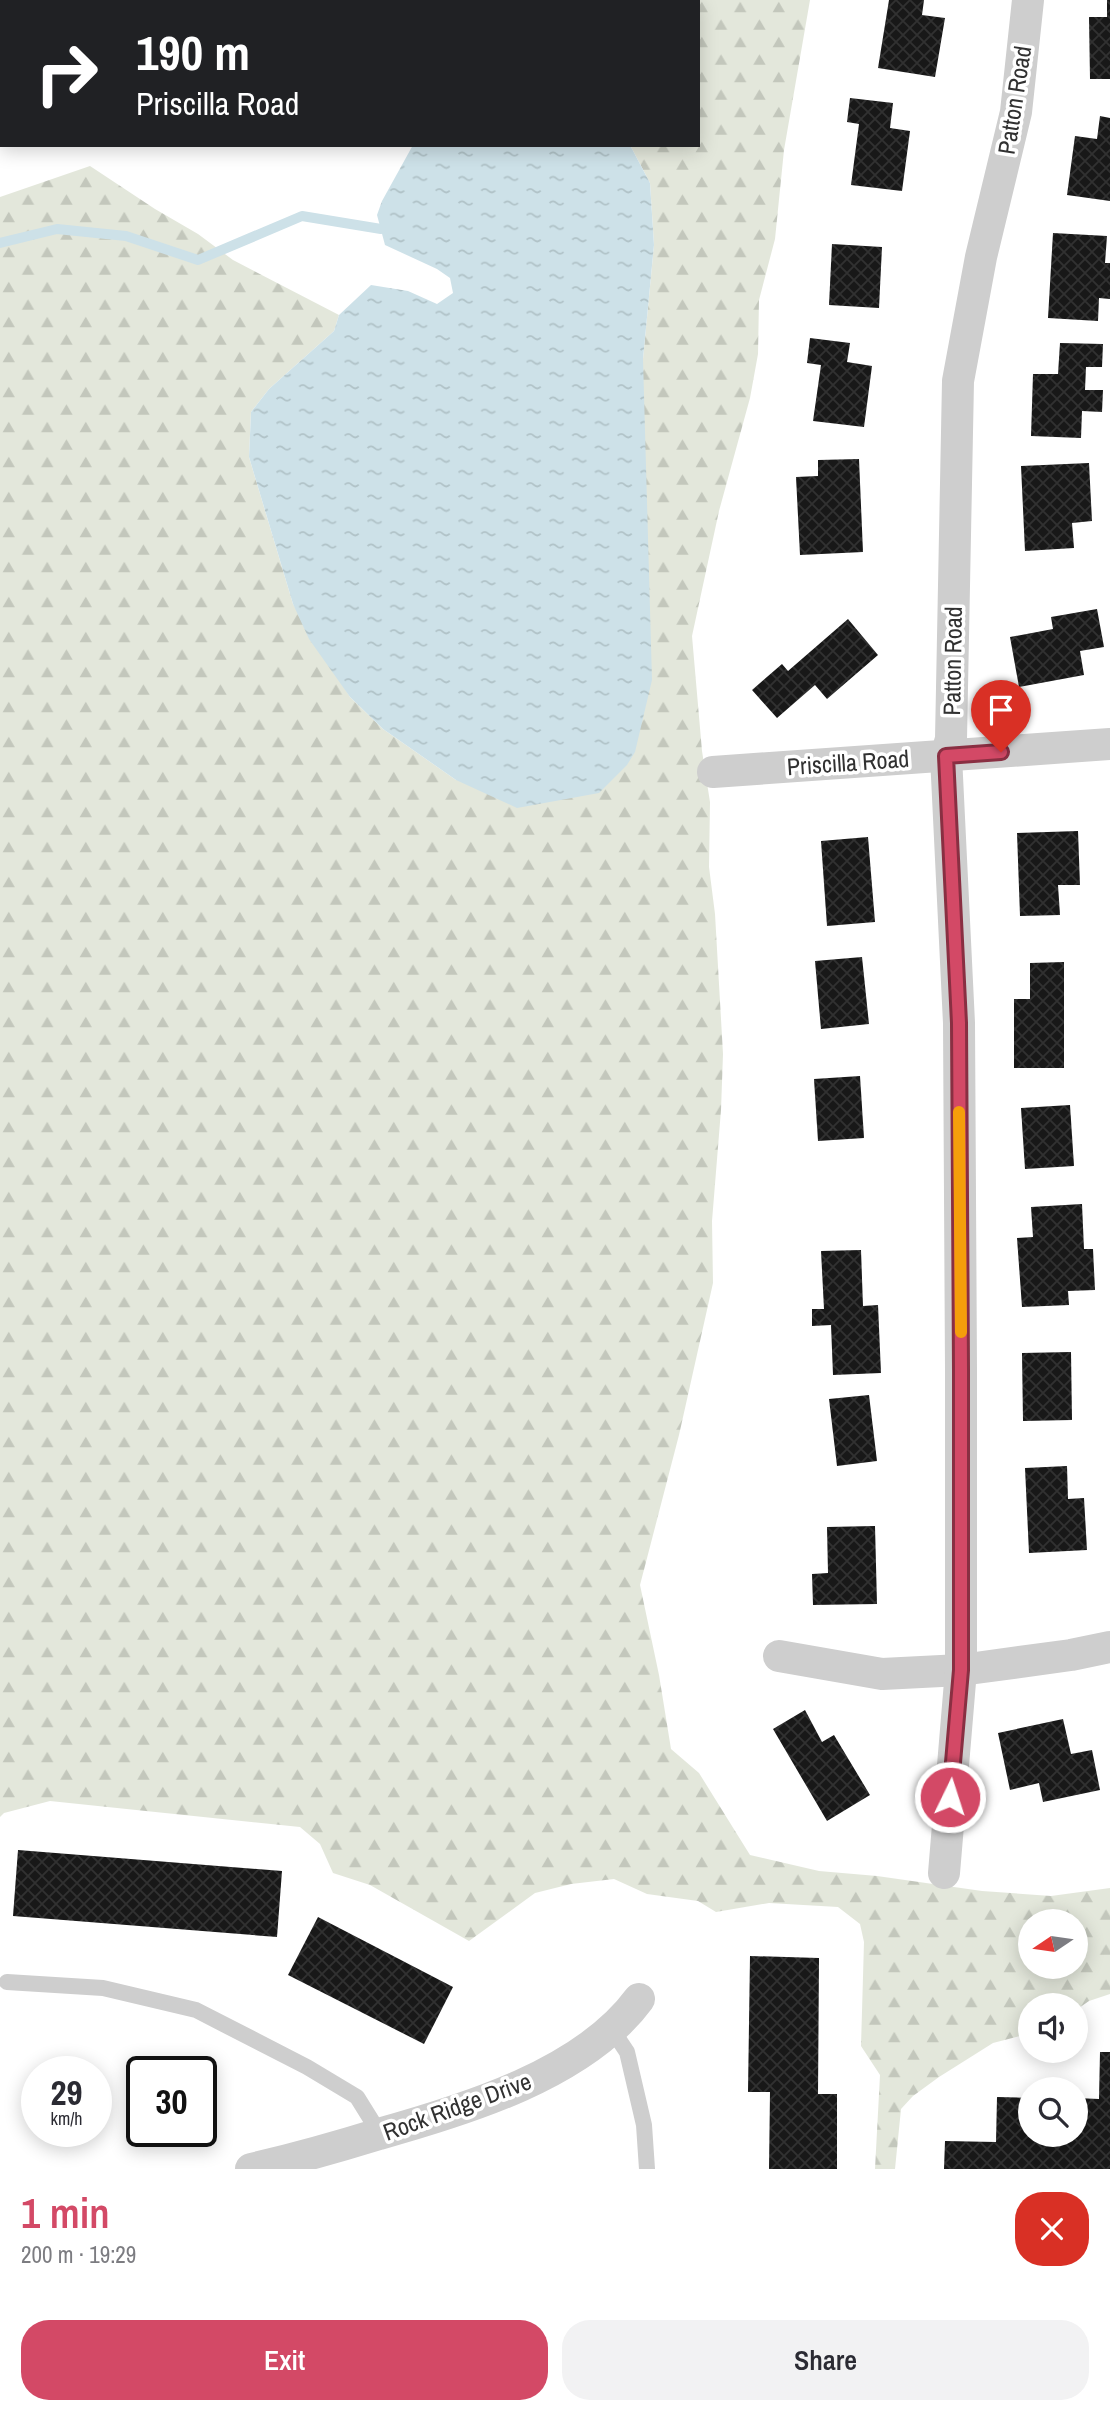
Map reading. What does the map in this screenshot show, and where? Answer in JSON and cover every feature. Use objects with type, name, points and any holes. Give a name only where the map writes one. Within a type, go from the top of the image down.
[{"type":"street","name":"Patton Road","points":[[944,1873],[961,1670],[959,1023],[946,756],[951,739],[958,380],[981,257],[1016,112],[1028,0]]},
{"type":"street","name":"Priscilla Road","points":[[713,772],[1110,744]]},
{"type":"street","points":[[779,1656],[882,1674],[961,1670],[1110,1647]]},
{"type":"street","name":"Rock Ridge Drive","points":[[251,2169],[484,2102],[547,2073],[593,2045],[639,1999]]},
{"type":"lane","points":[[7,1982],[103,1988],[196,2010],[307,2067],[357,2097],[380,2134]]},
{"type":"lane","points":[[611,2028],[627,2052],[644,2125],[648,2169]]},
{"type":"green space","points":[[700,0],[810,0],[784,150],[775,239],[759,300],[758,354],[750,398],[719,511],[692,636],[702,751],[710,802],[709,867],[715,914],[723,1054],[712,1221],[713,1283],[679,1435],[640,1585],[671,1749],[699,1773],[750,1855],[819,1871],[877,1876],[982,1891],[1051,1896],[1110,1888],[1110,1994],[1088,2002],[1088,1993],[1018,1993],[1018,2036],[993,2043],[939,2077],[913,2096],[901,2109],[895,2169],[875,2169],[880,2075],[861,2046],[864,1942],[860,1924],[838,1907],[769,1903],[716,1912],[698,1901],[647,1894],[614,1879],[571,1884],[535,1893],[469,1941],[370,1885],[333,1873],[320,1844],[300,1827],[50,1801],[4,1813],[0,1817],[0,197],[90,166],[198,234],[233,260],[339,315],[334,331],[269,389],[251,412],[249,457],[293,604],[350,697],[383,729],[456,780],[643,359],[654,245],[650,183],[631,147],[700,147]]},
{"type":"water","points":[[412,147],[631,147],[650,183],[654,245],[643,359],[652,680],[635,752],[627,765],[599,793],[517,808],[456,780],[383,729],[350,697],[309,639],[293,604],[249,457],[251,412],[269,389],[334,331],[339,315],[371,285],[408,291],[437,304],[453,293],[450,278],[437,269],[385,245],[377,215]]},
{"type":"building","points":[[889,0],[924,0],[922,15],[945,18],[935,77],[878,68]]},
{"type":"building","points":[[1107,0],[1110,0],[1110,79],[1090,79],[1089,17],[1107,17]]},
{"type":"building","points":[[850,98],[893,103],[890,128],[910,131],[902,191],[851,185],[859,124],[847,122]]},
{"type":"building","points":[[1100,116],[1110,118],[1110,201],[1067,195],[1075,136],[1097,139]]},
{"type":"building","points":[[1053,233],[1107,236],[1105,263],[1110,263],[1110,299],[1099,298],[1098,321],[1048,318]]},
{"type":"building","points":[[832,244],[882,247],[879,308],[829,305]]},
{"type":"building","points":[[810,338],[850,343],[847,362],[872,366],[864,427],[813,421],[821,365],[807,363]]},
{"type":"building","points":[[1060,343],[1103,344],[1102,367],[1086,367],[1085,390],[1103,390],[1102,412],[1082,411],[1081,438],[1031,436],[1033,374],[1058,374]]},
{"type":"building","points":[[859,459],[863,552],[800,555],[796,477],[818,476],[818,460]]},
{"type":"building","points":[[1089,463],[1092,521],[1072,523],[1074,548],[1025,551],[1021,466]]},
{"type":"building","points":[[1097,609],[1104,647],[1080,651],[1084,675],[1019,687],[1010,637],[1053,629],[1051,617]]},
{"type":"building","points":[[848,619],[878,655],[827,699],[815,685],[777,718],[752,690],[782,664],[788,671]]},
{"type":"building","points":[[1078,831],[1080,885],[1058,885],[1060,915],[1020,916],[1017,833]]},
{"type":"building","points":[[868,837],[875,922],[827,926],[821,841]]},
{"type":"building","points":[[862,957],[869,1024],[821,1029],[815,961]]},
{"type":"building","points":[[1064,962],[1064,1068],[1014,1068],[1014,999],[1030,999],[1030,963]]},
{"type":"building","points":[[860,1076],[864,1138],[818,1141],[814,1079]]},
{"type":"building","points":[[1070,1105],[1074,1166],[1025,1169],[1021,1108]]},
{"type":"building","points":[[1082,1204],[1084,1249],[1093,1249],[1095,1290],[1068,1291],[1069,1305],[1022,1307],[1017,1238],[1033,1237],[1031,1207]]},
{"type":"building","points":[[861,1250],[863,1306],[878,1305],[881,1373],[833,1375],[831,1325],[812,1326],[812,1309],[824,1309],[821,1251]]},
{"type":"building","points":[[1071,1352],[1072,1420],[1023,1421],[1022,1353]]},
{"type":"building","points":[[869,1395],[877,1461],[837,1466],[829,1399]]},
{"type":"building","points":[[1067,1466],[1068,1499],[1084,1498],[1087,1550],[1029,1553],[1025,1468]]},
{"type":"building","points":[[875,1526],[877,1604],[813,1605],[812,1574],[828,1573],[827,1527]]},
{"type":"building","points":[[805,1710],[822,1742],[834,1735],[870,1795],[827,1821],[773,1729]]},
{"type":"building","points":[[1063,1719],[1071,1754],[1092,1750],[1100,1790],[1043,1802],[1039,1783],[1010,1790],[998,1733]]},
{"type":"building","points":[[18,1850],[282,1871],[277,1937],[13,1916]]},
{"type":"building","points":[[318,1917],[453,1987],[424,2044],[288,1975]]},
{"type":"building","points":[[750,1956],[819,1958],[818,2094],[837,2094],[837,2169],[769,2169],[770,2092],[748,2092]]},
{"type":"building","points":[[1100,2052],[1110,2052],[1110,2169],[944,2169],[945,2141],[996,2142],[997,2097],[1018,2098],[1018,2147],[1088,2147],[1088,2099],[1099,2099]]},
{"type":"waterway","points":[[0,243],[57,229],[126,236],[198,260],[302,216],[381,229]]},
{"type":"slow traffic","points":[[959,1112],[961,1332]]},
{"type":"route","points":[[950,1797],[961,1670],[961,1369],[959,1023],[946,756],[1001,752]]}]
